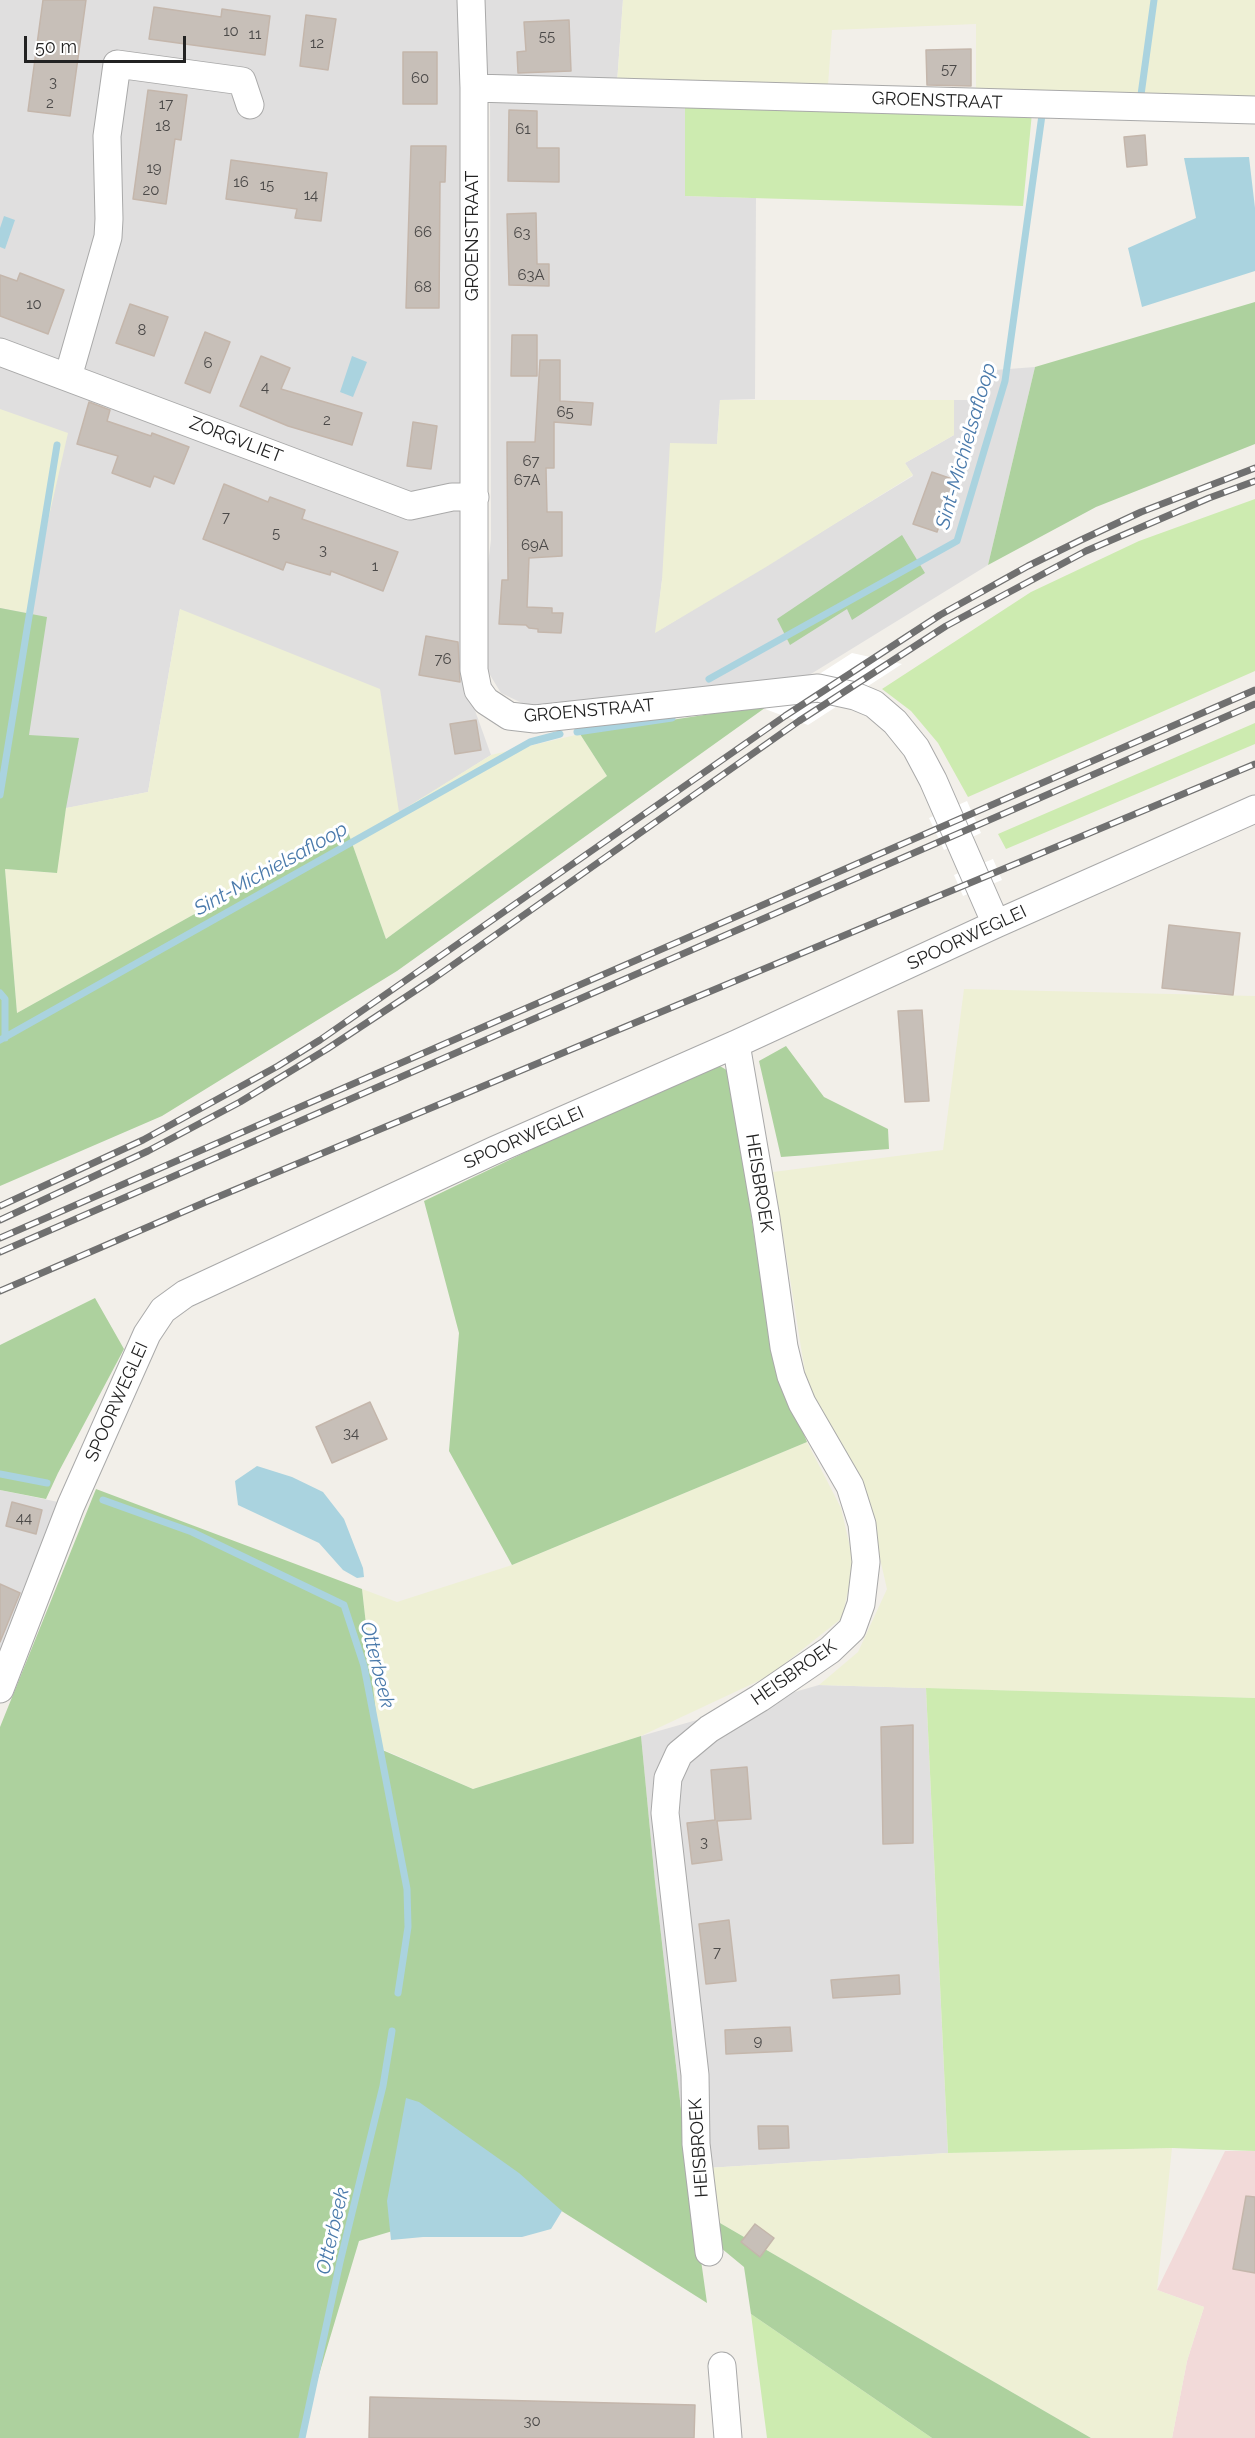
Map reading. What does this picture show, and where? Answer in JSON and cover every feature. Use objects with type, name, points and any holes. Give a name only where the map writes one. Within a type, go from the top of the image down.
[{"type":"street","name":"GROENSTRAAT","points":[[471,0],[474,88],[474,670],[478,690],[486,701],[509,716],[535,719],[818,688],[855,696],[874,704],[895,722],[916,747],[933,780],[996,924]]},
{"type":"street","points":[[68,377],[108,237],[107,136],[117,64],[242,81],[250,105]]},
{"type":"street","name":"GROENSTRAAT","points":[[474,88],[1255,110]]},
{"type":"street","name":"ZORGVLIET","points":[[0,352],[410,506],[452,497],[475,496]]},
{"type":"street","name":"SPOORWEGLEI","points":[[1,1681],[72,1505],[147,1334],[163,1310],[184,1294],[495,1150],[736,1044],[996,924],[1255,809]]},
{"type":"street","name":"HEISBROEK","points":[[709,2252],[696,2144],[695,2075],[665,1813],[668,1778],[679,1754],[709,1730],[830,1650],[852,1629],[861,1604],[866,1562],[862,1524],[850,1486],[802,1403],[786,1357],[766,1218],[736,1044]]},
{"type":"street","points":[[722,2366],[728,2438]]},
{"type":"shaded area","points":[[0,0],[623,0],[617,83],[465,77],[468,691],[491,755],[399,813],[180,609],[148,792],[52,811],[0,799]]},
{"type":"shaded area","points":[[490,94],[685,102],[685,196],[756,198],[755,399],[720,400],[717,444],[662,580],[656,632],[913,476],[905,463],[954,435],[954,400],[982,400],[982,371],[1035,367],[988,565],[806,677],[698,687],[538,707],[524,704],[501,693],[487,670],[488,564],[491,540]]},
{"type":"shaded area","points":[[0,1490],[63,1503],[0,1674]]},
{"type":"shaded area","points":[[819,1685],[926,1688],[948,2153],[707,2168],[686,2153],[641,1736]]},
{"type":"shaded area","points":[[1225,2151],[1255,2151],[1255,2438],[1172,2438],[1187,2361],[1204,2307],[1157,2290]]},
{"type":"green space","points":[[623,0],[1255,0],[1255,103],[976,91],[976,24],[832,30],[828,85],[617,83]]},
{"type":"green space","points":[[685,102],[1032,113],[1023,206],[685,196]]},
{"type":"green space","points":[[1255,302],[1255,444],[1096,507],[988,565],[1035,367]]},
{"type":"green space","points":[[720,400],[954,400],[954,435],[905,463],[913,475],[655,633],[662,580],[670,443],[717,444]]},
{"type":"green space","points":[[0,409],[68,433],[27,613],[0,608]]},
{"type":"green space","points":[[1255,499],[1255,671],[968,797],[938,743],[911,711],[882,689],[1031,592],[1139,541]]},
{"type":"green space","points":[[902,535],[925,573],[852,620],[847,609],[790,645],[777,619]]},
{"type":"green space","points":[[0,608],[47,617],[29,735],[79,738],[57,873],[5,869],[17,1013],[347,829],[386,939],[607,776],[580,734],[769,705],[397,971],[162,1116],[0,1186]]},
{"type":"green space","points":[[180,609],[380,689],[399,812],[491,755],[580,734],[607,776],[386,939],[347,829],[17,1013],[5,869],[56,873],[66,808],[148,792]]},
{"type":"green space","points":[[1255,723],[1255,744],[1006,849],[998,834]]},
{"type":"green space","points":[[964,989],[1255,996],[1255,1698],[819,1685],[858,1652],[887,1589],[861,1477],[807,1385],[773,1172],[943,1150]]},
{"type":"green space","points":[[786,1046],[824,1097],[888,1129],[889,1149],[781,1157],[759,1061]]},
{"type":"green space","points":[[713,1062],[730,1072],[772,1355],[807,1442],[512,1565],[449,1451],[459,1333],[424,1201]]},
{"type":"green space","points":[[95,1298],[124,1349],[46,1499],[0,1490],[0,1345]]},
{"type":"green space","points":[[807,1442],[841,1508],[854,1564],[842,1618],[769,1676],[641,1736],[473,1789],[380,1748],[362,1589],[397,1602],[512,1565]]},
{"type":"green space","points":[[96,1489],[362,1589],[380,1749],[473,1789],[641,1736],[686,2153],[707,2303],[424,2124],[396,2230],[359,2241],[300,2438],[0,2438],[0,1727]]},
{"type":"green space","points":[[926,1688],[1255,1698],[1255,2151],[1172,2148],[948,2153]]},
{"type":"green space","points":[[1172,2148],[1157,2290],[1204,2307],[1187,2361],[1172,2438],[1091,2438],[713,2219],[707,2168],[948,2153]]},
{"type":"green space","points":[[713,2219],[1091,2438],[932,2438],[751,2314],[744,2267],[715,2243]]},
{"type":"green space","points":[[751,2314],[932,2438],[767,2438]]},
{"type":"water","points":[[1249,157],[1255,208],[1255,271],[1142,307],[1128,248],[1196,218],[1184,158]]},
{"type":"water","points":[[4,216],[15,220],[5,249],[0,247],[0,228]]},
{"type":"water","points":[[352,356],[367,362],[353,397],[340,392]]},
{"type":"water","points":[[257,1466],[292,1477],[323,1492],[344,1519],[363,1568],[364,1577],[357,1578],[343,1570],[319,1543],[238,1505],[235,1481]]},
{"type":"water","points":[[406,2098],[419,2102],[519,2173],[562,2211],[551,2229],[522,2237],[423,2237],[391,2240],[387,2201]]},
{"type":"pier","points":[[852,653],[902,664],[808,725],[765,709]]},
{"type":"pier","points":[[967,801],[981,833],[944,850],[929,818]]},
{"type":"pier","points":[[993,859],[1002,880],[963,896],[954,875]]},
{"type":"building","points":[[43,0],[86,0],[70,116],[28,111]]},
{"type":"building","points":[[154,7],[221,17],[222,9],[270,16],[265,55],[149,39]]},
{"type":"building","points":[[306,15],[336,19],[328,70],[300,66]]},
{"type":"building","points":[[569,20],[571,71],[518,73],[517,52],[526,51],[524,22]]},
{"type":"building","points":[[971,49],[971,86],[927,85],[926,50]]},
{"type":"building","points":[[403,52],[437,52],[437,104],[403,104]]},
{"type":"building","points":[[148,90],[187,95],[181,140],[175,139],[166,204],[133,199]]},
{"type":"building","points":[[509,110],[537,111],[537,148],[559,148],[559,182],[508,181]]},
{"type":"building","points":[[1145,135],[1147,165],[1127,167],[1124,137]]},
{"type":"building","points":[[411,146],[446,146],[445,182],[440,182],[439,308],[406,308]]},
{"type":"building","points":[[231,160],[327,173],[321,221],[295,218],[297,209],[226,199]]},
{"type":"building","points":[[536,213],[537,264],[549,264],[549,286],[509,285],[507,214]]},
{"type":"building","points":[[20,273],[64,290],[48,334],[0,316],[0,275],[17,281]]},
{"type":"building","points":[[130,304],[168,317],[154,356],[116,343]]},
{"type":"building","points":[[205,332],[230,342],[210,393],[185,383]]},
{"type":"building","points":[[512,335],[537,335],[537,376],[511,376]]},
{"type":"building","points":[[261,356],[290,368],[281,389],[362,413],[352,445],[288,426],[240,406]]},
{"type":"building","points":[[540,360],[560,360],[560,401],[593,403],[591,425],[554,422],[554,468],[546,468],[547,512],[562,512],[562,556],[529,558],[527,607],[552,608],[552,613],[563,613],[561,633],[538,632],[538,629],[529,628],[526,625],[499,624],[502,580],[508,580],[507,442],[535,442]]},
{"type":"building","points":[[89,402],[110,410],[107,421],[151,436],[152,433],[189,447],[174,484],[154,476],[150,487],[112,473],[118,456],[77,444]]},
{"type":"building","points":[[413,422],[437,426],[431,469],[407,466]]},
{"type":"building","points":[[932,472],[955,480],[937,532],[913,524]]},
{"type":"building","points":[[224,484],[268,502],[270,497],[305,510],[302,519],[398,552],[383,591],[331,571],[330,575],[286,562],[283,570],[203,539]]},
{"type":"building","points":[[426,636],[458,642],[460,682],[419,675]]},
{"type":"building","points":[[476,720],[481,750],[455,754],[450,724]]},
{"type":"building","points":[[1169,925],[1240,933],[1233,995],[1162,988]]},
{"type":"building","points":[[922,1010],[929,1101],[905,1102],[898,1011]]},
{"type":"building","points":[[370,1402],[387,1439],[332,1463],[316,1427]]},
{"type":"building","points":[[12,1502],[42,1510],[36,1534],[6,1526]]},
{"type":"building","points":[[0,1584],[20,1593],[0,1642]]},
{"type":"building","points":[[913,1725],[913,1843],[883,1844],[881,1727]]},
{"type":"building","points":[[747,1767],[751,1819],[717,1821],[722,1860],[692,1864],[687,1823],[715,1820],[711,1770]]},
{"type":"building","points":[[729,1920],[736,1981],[706,1984],[699,1924]]},
{"type":"building","points":[[899,1975],[900,1994],[833,1998],[831,1980]]},
{"type":"building","points":[[790,2027],[792,2051],[726,2054],[725,2030]]},
{"type":"building","points":[[758,2126],[788,2126],[789,2148],[759,2149]]},
{"type":"building","points":[[1246,2196],[1255,2197],[1255,2273],[1233,2269]]},
{"type":"building","points":[[755,2224],[774,2238],[760,2257],[741,2242]]},
{"type":"building","points":[[370,2397],[695,2405],[694,2438],[369,2438]]},
{"type":"waterway","points":[[1140,102],[1154,0]]},
{"type":"waterway","name":"Sint-Michielsafloop","points":[[709,679],[957,541],[1005,381],[1042,115],[1048,115]]},
{"type":"waterway","points":[[0,795],[57,445]]},
{"type":"waterway","name":"Sint-Michielsafloop","points":[[577,732],[672,718]]},
{"type":"waterway","name":"Sint-Michielsafloop","points":[[0,1040],[530,742],[560,734]]},
{"type":"waterway","points":[[0,993],[5,999],[5,1038]]},
{"type":"waterway","name":"Otterbeek","points":[[0,1474],[47,1483]]},
{"type":"waterway","name":"Otterbeek","points":[[103,1500],[192,1532],[344,1605],[364,1666],[407,1889],[408,1927],[398,1993]]},
{"type":"waterway","name":"Otterbeek","points":[[302,2438],[340,2262],[383,2086],[392,2031]]},
{"type":"railway","points":[[0,1206],[143,1140],[278,1066],[320,1040],[785,716],[940,615],[1028,566],[1081,540],[1141,512],[1255,468]]},
{"type":"railway","points":[[0,1220],[148,1151],[240,1102],[327,1049],[433,979],[799,721],[946,626],[1086,551],[1209,498],[1255,481]]},
{"type":"railway","points":[[0,1238],[1255,690]]},
{"type":"railway","points":[[0,1252],[1255,704]]},
{"type":"railway","points":[[0,1291],[208,1201],[1255,764]]}]
